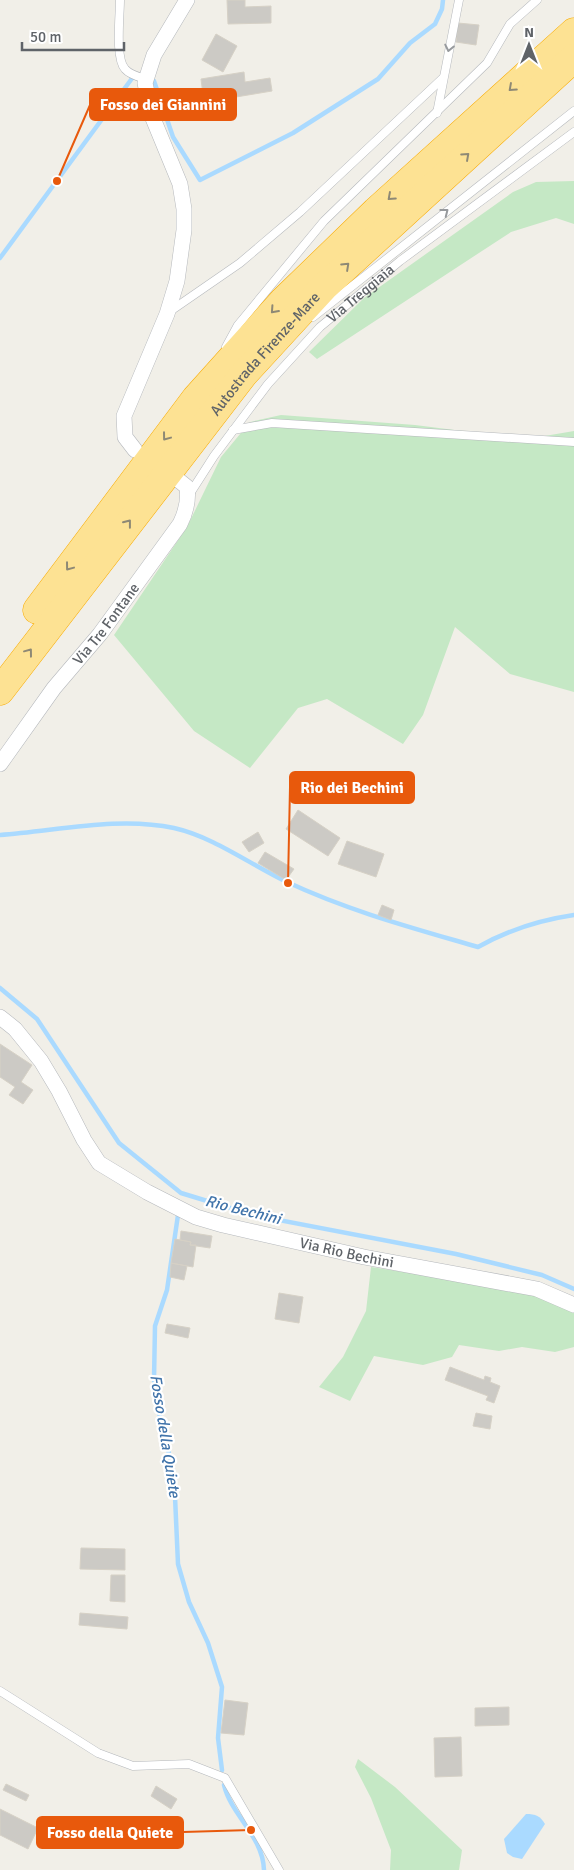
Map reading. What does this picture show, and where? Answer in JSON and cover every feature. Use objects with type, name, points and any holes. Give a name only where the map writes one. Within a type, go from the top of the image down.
[{"type":"highway","name":"Autostrada Firenze-Mare","points":[[0,660],[196,398],[282,301],[376,211],[574,32]]},
{"type":"highway","name":"Autostrada Firenze-Mare","points":[[0,691],[244,374],[324,287],[574,58]]},
{"type":"street","points":[[135,450],[125,437],[124,416],[167,314],[182,254],[184,203],[177,173],[152,116],[145,92],[146,79],[154,55],[187,0]]},
{"type":"street","points":[[176,479],[187,487],[188,497]]},
{"type":"street","name":"Via Tre Fontane","points":[[0,764],[54,688],[100,634],[180,524],[186,513],[188,497]]},
{"type":"street","name":"Via Rio Bechini","points":[[0,1017],[15,1029],[41,1061],[84,1140],[99,1163],[147,1192],[223,1226],[537,1289],[574,1305]]},
{"type":"lane","points":[[120,0],[119,58],[124,69],[131,74],[146,79]]},
{"type":"lane","points":[[437,113],[459,0]]},
{"type":"lane","points":[[196,398],[238,325],[324,221],[487,63],[510,24],[536,0]]},
{"type":"lane","points":[[167,314],[240,263],[300,212],[443,78]]},
{"type":"lane","points":[[310,320],[574,111]]},
{"type":"lane","name":"Via Treggiaia","points":[[188,497],[233,430],[268,384],[296,352],[345,305],[400,260],[574,132]]},
{"type":"lane","points":[[244,374],[295,332]]},
{"type":"lane","points":[[233,430],[272,423],[574,442]]},
{"type":"lane","points":[[0,1691],[98,1754],[133,1766],[189,1764],[225,1778],[279,1870]]},
{"type":"green space","points":[[574,181],[574,224],[556,218],[511,232],[317,359],[309,352],[364,298],[513,192],[536,182]]},
{"type":"green space","points":[[281,415],[415,425],[527,439],[574,431],[574,692],[510,674],[455,627],[423,715],[403,744],[327,699],[298,708],[250,768],[194,731],[114,635],[187,527],[221,457],[250,422]]},
{"type":"green space","points":[[371,1267],[528,1291],[574,1313],[574,1347],[555,1352],[522,1347],[499,1351],[459,1345],[452,1357],[423,1365],[374,1356],[350,1401],[319,1387],[343,1357],[366,1311]]},
{"type":"green space","points":[[358,1759],[395,1787],[462,1850],[459,1870],[390,1870],[391,1850],[371,1798],[355,1767]]},
{"type":"water","points":[[526,1814],[537,1816],[545,1824],[522,1859],[507,1853],[504,1839]]},
{"type":"building","points":[[227,0],[245,0],[245,7],[271,6],[271,23],[228,24]]},
{"type":"building","points":[[458,23],[479,25],[476,45],[456,42]]},
{"type":"building","points":[[216,34],[237,46],[223,72],[202,60]]},
{"type":"building","points":[[244,72],[245,82],[270,78],[272,91],[224,99],[223,92],[203,95],[201,79]]},
{"type":"building","points":[[298,810],[340,838],[328,856],[286,829]]},
{"type":"building","points":[[258,832],[264,843],[249,852],[242,842]]},
{"type":"building","points":[[347,841],[384,854],[376,877],[338,864]]},
{"type":"building","points":[[265,852],[294,869],[286,880],[258,863]]},
{"type":"building","points":[[382,905],[394,910],[391,920],[378,915]]},
{"type":"building","points":[[0,1044],[32,1065],[21,1082],[33,1090],[23,1104],[9,1095],[15,1087],[0,1077]]},
{"type":"building","points":[[181,1231],[212,1236],[210,1248],[190,1245],[191,1242],[180,1240]]},
{"type":"building","points":[[175,1239],[191,1242],[190,1245],[196,1245],[193,1267],[171,1263]]},
{"type":"building","points":[[171,1263],[187,1266],[184,1280],[170,1277]]},
{"type":"building","points":[[279,1293],[303,1297],[299,1323],[275,1319]]},
{"type":"building","points":[[167,1324],[190,1328],[188,1338],[165,1333]]},
{"type":"building","points":[[450,1367],[484,1380],[485,1376],[491,1378],[490,1382],[500,1386],[494,1403],[486,1400],[488,1396],[445,1380]]},
{"type":"building","points":[[476,1413],[492,1416],[490,1429],[473,1426]]},
{"type":"building","points":[[81,1548],[125,1549],[125,1570],[80,1569]]},
{"type":"building","points":[[111,1575],[125,1575],[125,1602],[110,1601]]},
{"type":"building","points":[[80,1613],[128,1617],[127,1629],[79,1625]]},
{"type":"building","points":[[225,1700],[248,1703],[244,1735],[221,1733]]},
{"type":"building","points":[[509,1707],[509,1725],[475,1726],[475,1708]]},
{"type":"building","points":[[461,1737],[462,1776],[435,1777],[434,1738]]},
{"type":"building","points":[[6,1784],[29,1795],[26,1801],[3,1790]]},
{"type":"building","points":[[156,1786],[177,1799],[171,1809],[151,1796]]},
{"type":"building","points":[[0,1809],[38,1828],[28,1849],[0,1835]]},
{"type":"waterway","points":[[150,80],[154,81],[173,137],[200,180],[293,133],[378,79],[410,43],[435,24],[442,9],[443,0]]},
{"type":"waterway","points":[[0,258],[133,77],[137,78]]},
{"type":"waterway","points":[[0,835],[87,825],[131,823],[174,828],[203,838],[287,882],[334,902],[478,947],[524,926],[574,915]]},
{"type":"waterway","name":"Rio Bechini","points":[[0,988],[37,1019],[119,1143],[181,1193],[253,1215],[456,1254],[542,1275],[574,1289]]},
{"type":"waterway","name":"Fosso della Quiete","points":[[178,1215],[167,1290],[155,1326],[154,1380],[157,1405],[174,1474],[178,1564],[189,1602],[208,1643],[222,1687],[218,1738],[222,1770]]},
{"type":"waterway","name":"Fosso della Quiete","points":[[224,1785],[233,1806],[253,1836],[262,1858],[264,1870]]},
{"type":"place","name":"Fosso dei Giannini","points":[[57,181]]},
{"type":"place","name":"Rio dei Bechini","points":[[288,883]]},
{"type":"place","name":"Fosso della Quiete","points":[[251,1830]]}]
